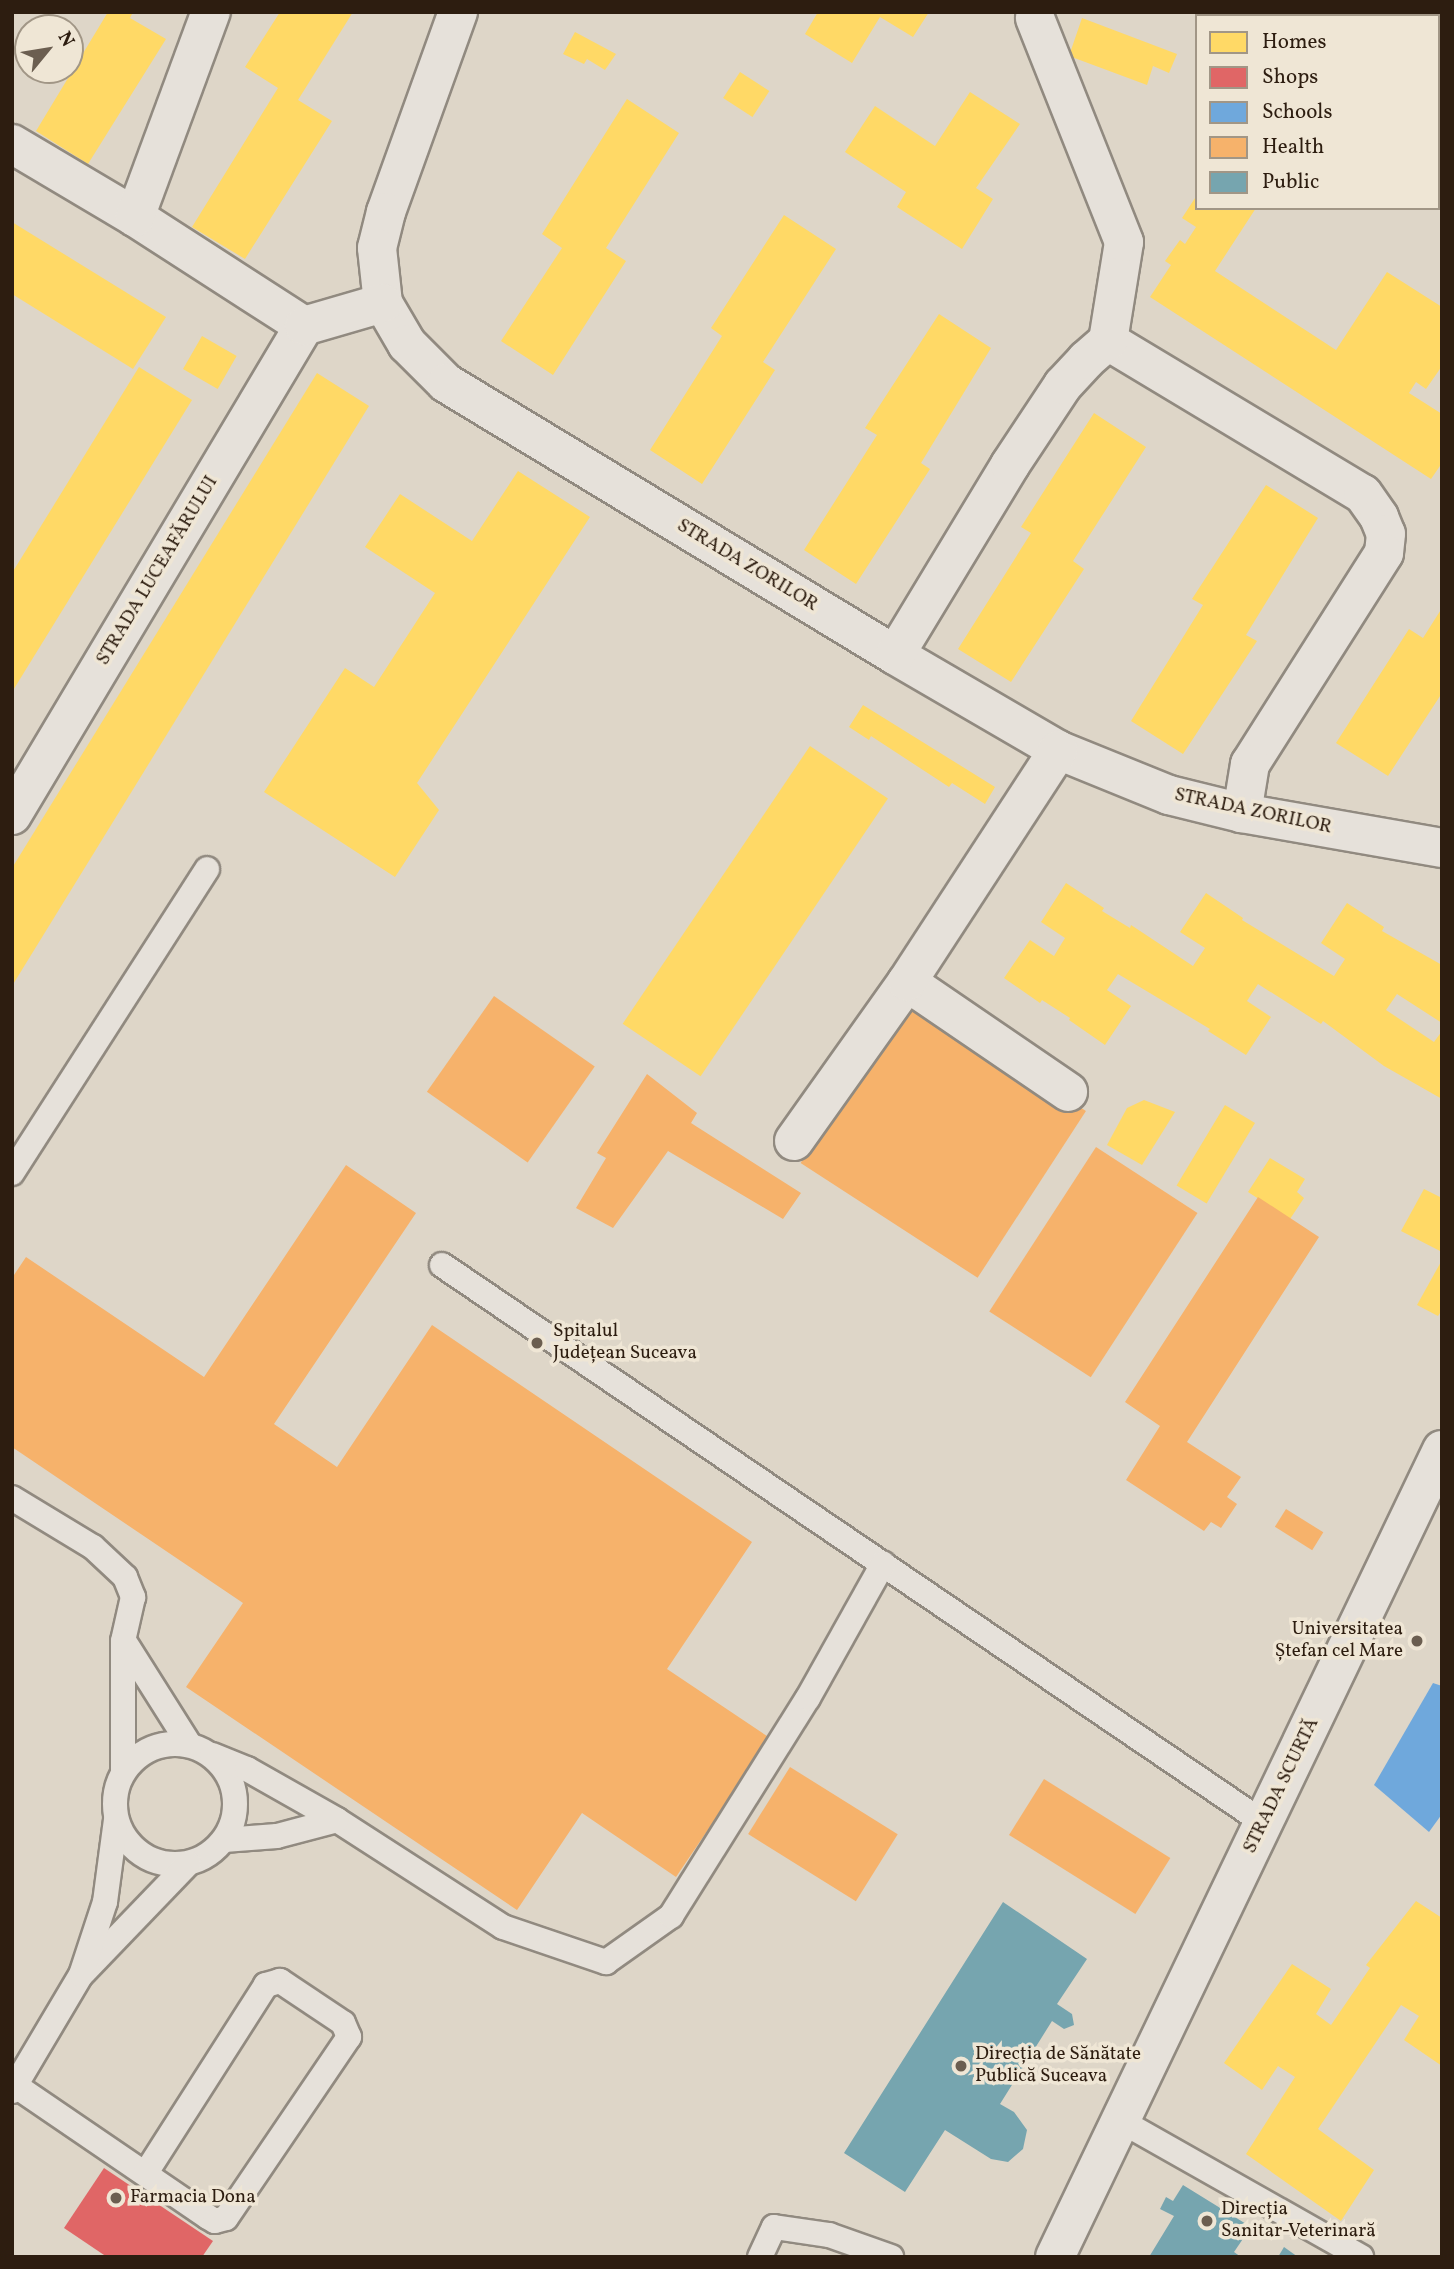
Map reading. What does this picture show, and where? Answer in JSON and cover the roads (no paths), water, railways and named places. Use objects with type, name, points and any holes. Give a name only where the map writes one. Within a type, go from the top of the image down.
[{"type":"street","points":[[135,217],[211,12]]},
{"type":"street","name":"STRADA ZORILOR","points":[[458,12],[386,212],[377,248],[383,303],[407,344],[446,383],[895,655],[1058,750],[1169,795],[1241,813],[1442,848]]},
{"type":"street","points":[[895,655],[1010,465],[1063,385],[1108,341],[1124,242],[1035,18]]},
{"type":"street","points":[[12,144],[135,217],[303,327],[383,303]]},
{"type":"street","name":"STRADA LUCEAFĂRULUI","points":[[12,816],[303,327]]},
{"type":"street","points":[[1108,341],[1363,494],[1379,517],[1386,534],[1384,553],[1250,764],[1241,813]]},
{"type":"street","points":[[794,1141],[907,982],[1058,750]]},
{"type":"street","points":[[907,982],[1068,1092]]},
{"type":"street","name":"STRADA SCURTĂ","points":[[1055,2257],[1442,1450]]},
{"type":"lane","points":[[12,1173],[207,869]]},
{"type":"lane","points":[[442,1265],[1264,1823]]},
{"type":"lane","points":[[12,1498],[93,1547],[125,1577],[133,1597],[123,1641],[123,1771],[114,1795],[116,1820],[105,1902],[81,1975],[14,2089],[215,2221],[226,2218],[349,2037],[343,2023],[280,1981],[266,1985],[145,2174]]},
{"type":"lane","points":[[123,1771],[141,1753],[164,1744],[189,1744],[247,1769],[337,1820],[503,1927],[606,1962],[671,1916],[808,1698],[883,1564]]},
{"type":"lane","points":[[123,1641],[189,1744]]},
{"type":"lane","points":[[116,1820],[126,1841],[144,1857],[166,1865],[189,1863],[209,1855],[224,1840],[234,1819],[235,1795],[227,1773],[212,1755]]},
{"type":"lane","points":[[224,1840],[277,1836],[337,1820]]},
{"type":"lane","points":[[81,1975],[189,1863]]},
{"type":"lane","points":[[1121,2121],[1361,2257]]},
{"type":"lane","points":[[760,2257],[774,2227],[829,2235],[891,2257]]},
{"type":"place","name":"Spitalul Județean Suceava","points":[[537,1343]]},
{"type":"place","name":"Universitatea Ștefan cel Mare","points":[[1417,1641]]},
{"type":"place","name":"Direcția de Sănătate Publică Suceava","points":[[961,2066]]},
{"type":"place","name":"Farmacia Dona","points":[[116,2198]]},
{"type":"place","name":"Direcția Sanitar-Veterinară","points":[[1207,2221]]}]
